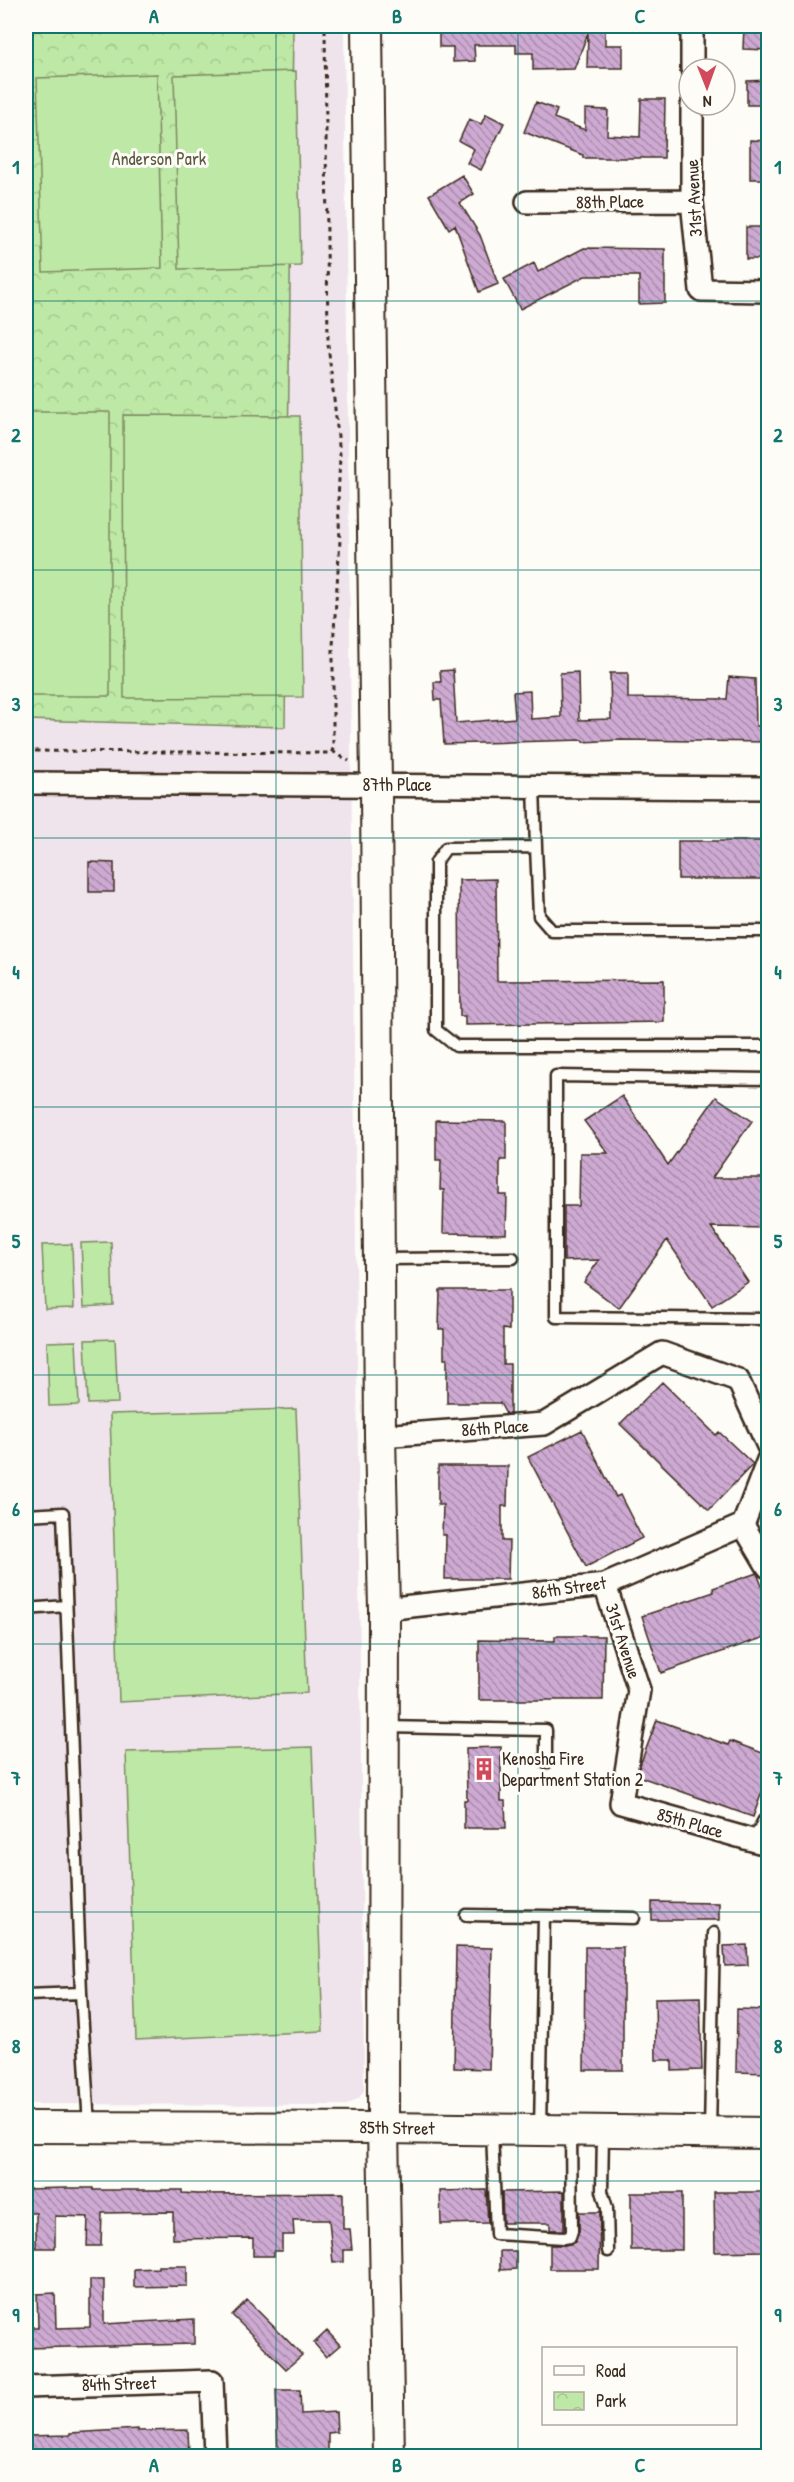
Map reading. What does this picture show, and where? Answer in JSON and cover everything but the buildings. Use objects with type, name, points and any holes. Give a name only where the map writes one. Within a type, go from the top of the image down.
[{"type":"street","points":[[367,26],[376,785],[380,1436],[384,1609],[383,2128],[389,2457]]},
{"type":"street","points":[[692,26],[692,57]]},
{"type":"street","name":"31st Avenue","points":[[692,117],[692,201],[701,290],[768,291]]},
{"type":"street","name":"88th Place","points":[[527,202],[692,201]]},
{"type":"street","name":"87th Place","points":[[26,783],[768,788]]},
{"type":"street","name":"86th Place","points":[[380,1436],[544,1424],[662,1353],[738,1380],[768,1446]]},
{"type":"street","points":[[768,1460],[743,1525],[768,1567]]},
{"type":"street","name":"86th Street","points":[[384,1609],[605,1585],[743,1525]]},
{"type":"street","name":"31st Avenue","points":[[605,1585],[639,1690],[621,1803]]},
{"type":"street","name":"85th Place","points":[[621,1803],[764,1833]]},
{"type":"street","name":"85th Street","points":[[26,2127],[383,2128],[768,2133]]},
{"type":"street","name":"84th Street","points":[[26,2387],[212,2381],[215,2457]]},
{"type":"lane","points":[[534,786],[539,916],[552,931],[768,931]]},
{"type":"lane","points":[[536,847],[446,848],[436,862],[436,1030],[456,1046],[768,1046]]},
{"type":"lane","points":[[768,1079],[556,1076],[556,1317],[768,1319]]},
{"type":"lane","points":[[379,1259],[513,1258]]},
{"type":"lane","points":[[26,1515],[63,1513],[81,1993],[89,2127]]},
{"type":"lane","points":[[26,1609],[66,1606]]},
{"type":"lane","points":[[384,1727],[546,1730],[546,1763]]},
{"type":"lane","points":[[466,1915],[634,1918]]},
{"type":"lane","points":[[540,2130],[544,1916]]},
{"type":"lane","points":[[710,2132],[714,1933]]},
{"type":"lane","points":[[26,1995],[81,1993]]},
{"type":"lane","points":[[492,2129],[496,2234],[564,2238],[570,2237],[572,2231],[572,2130]]},
{"type":"lane","points":[[603,2131],[602,2191],[607,2208],[608,2251]]},
{"type":"path","points":[[325,26],[328,344],[340,463],[338,503],[341,533],[333,646],[332,751]]},
{"type":"path","points":[[26,751],[331,753],[332,751]]},
{"type":"path","points":[[332,751],[349,761]]},
{"type":"shaded area","points":[[26,26],[344,26],[364,2083],[364,2090],[359,2098],[347,2105],[26,2104]]},
{"type":"green space","name":"Anderson Park","points":[[26,26],[293,26],[285,727],[26,720]]},
{"type":"green space","points":[[296,71],[301,266],[179,269],[174,75]]},
{"type":"green space","points":[[157,74],[162,268],[43,272],[37,78]]},
{"type":"green space","points":[[26,412],[110,412],[110,696],[26,696]]},
{"type":"green space","points":[[123,415],[300,416],[303,697],[124,698]]},
{"type":"green space","points":[[111,1242],[113,1305],[84,1307],[81,1243]]},
{"type":"green space","points":[[72,1244],[74,1308],[45,1309],[42,1245]]},
{"type":"green space","points":[[115,1339],[118,1403],[88,1404],[85,1340]]},
{"type":"green space","points":[[76,1341],[79,1405],[49,1406],[47,1342]]},
{"type":"green space","points":[[296,1409],[307,1693],[119,1702],[110,1414]]},
{"type":"green space","points":[[312,1747],[323,2031],[136,2040],[126,1752]]},
{"type":"place","name":"Kenosha Fire Department Station 2","points":[[484,1769]]}]
